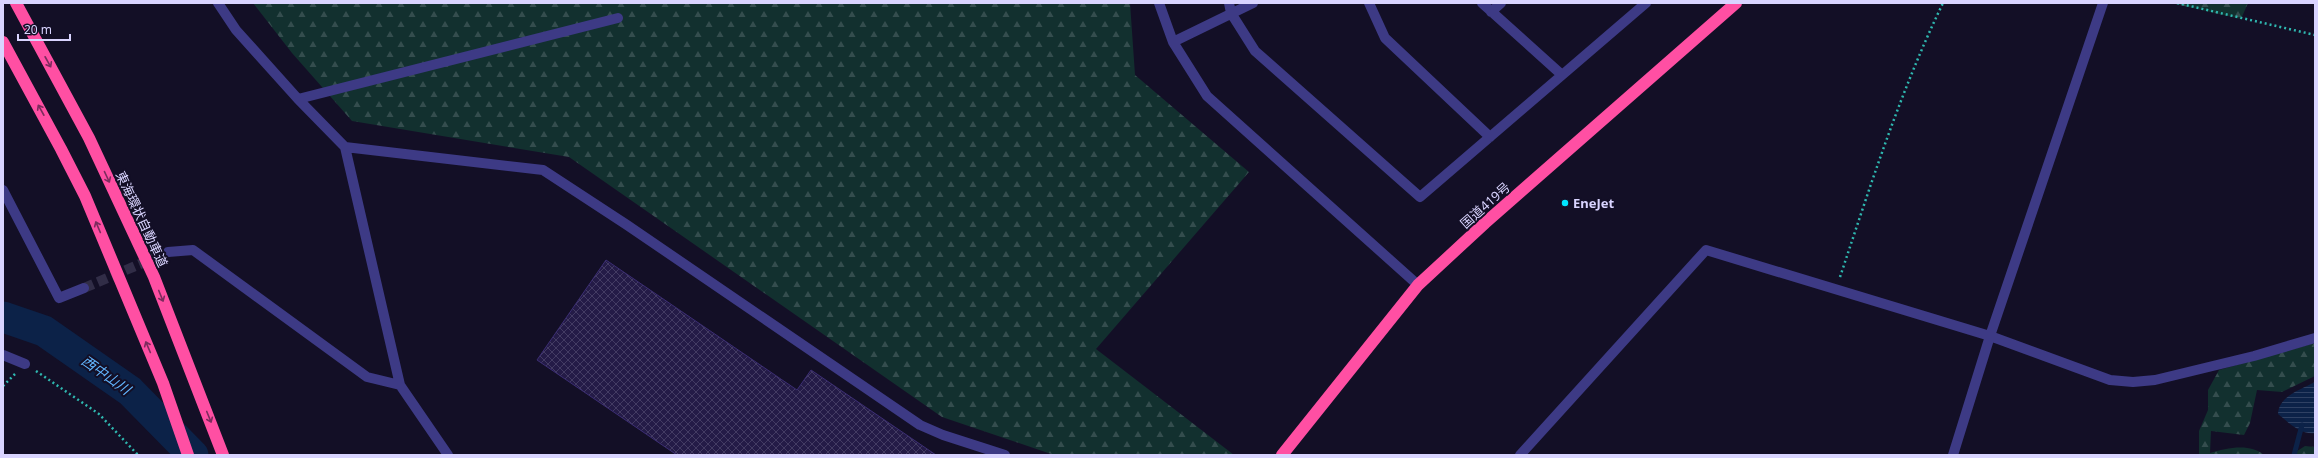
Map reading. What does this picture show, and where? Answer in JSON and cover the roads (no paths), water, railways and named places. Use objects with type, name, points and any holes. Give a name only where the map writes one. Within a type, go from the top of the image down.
[{"type":"highway","name":"東海環状自動車道","points":[[16,3],[89,138],[154,277],[223,455]]},
{"type":"highway","name":"国道419号","points":[[1282,455],[1418,285],[1485,223],[1736,3]]},
{"type":"highway","points":[[3,42],[62,148],[85,196],[163,383],[188,455]]},
{"type":"street","points":[[218,3],[236,30],[298,99],[345,147],[400,385],[448,455]]},
{"type":"street","points":[[1159,3],[1174,42],[1207,96],[1418,285]]},
{"type":"street","points":[[1228,3],[1232,13],[1255,51],[1420,197],[1646,3]]},
{"type":"street","points":[[1174,42],[1253,3]]},
{"type":"street","points":[[1369,3],[1386,38],[1490,137]]},
{"type":"street","points":[[1482,3],[1562,76]]},
{"type":"street","points":[[1492,12],[1501,3]]},
{"type":"street","points":[[1953,455],[1990,336],[2103,3]]},
{"type":"street","points":[[298,99],[618,18]]},
{"type":"street","points":[[345,147],[543,170],[627,225],[920,425],[943,435],[1005,455]]},
{"type":"street","points":[[3,190],[59,298],[84,288]]},
{"type":"street","points":[[168,252],[193,250],[367,377],[400,385]]},
{"type":"street","points":[[1520,455],[1706,250],[1990,336],[2110,380],[2133,382],[2155,380],[2254,356],[2315,338]]},
{"type":"street","points":[[3,354],[25,364]]},
{"type":"water","points":[[2315,382],[2315,433],[2310,433],[2295,428],[2278,414],[2279,408],[2286,398]]},
{"type":"waterway","name":"西中山川","points":[[3,317],[44,331],[130,391],[193,455]]},
{"type":"waterway","points":[[2294,455],[2302,425]]},
{"type":"tunnel","points":[[84,288],[168,252]]},
{"type":"place","name":"EneJet","points":[[1565,203]]}]
